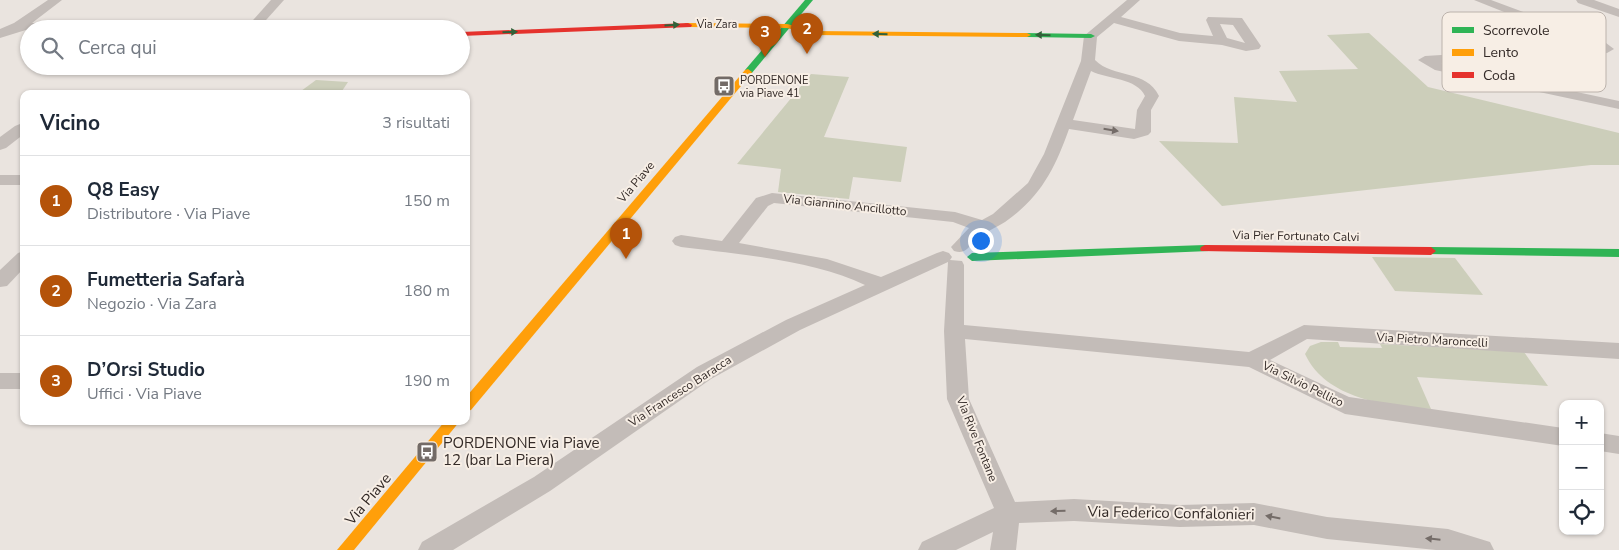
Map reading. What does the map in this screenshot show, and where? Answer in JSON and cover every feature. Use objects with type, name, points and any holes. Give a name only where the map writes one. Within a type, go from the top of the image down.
[{"type":"street","points":[[27,20],[56,0]]},
{"type":"street","points":[[259,20],[278,0]]},
{"type":"street","name":"Via Piave","points":[[470,401],[809,0]]},
{"type":"street","points":[[1091,36],[1134,0]]},
{"type":"street","points":[[1480,0],[1511,12]]},
{"type":"street","points":[[1582,0],[1619,13]]},
{"type":"street","points":[[1113,19],[1180,37],[1222,41]]},
{"type":"street","name":"Via Zara","points":[[470,34],[711,24],[787,26],[817,33],[1091,36]]},
{"type":"street","points":[[0,34],[18,26]]},
{"type":"street","name":"Via Francesco Baracca","points":[[431,550],[542,484],[704,373],[793,325],[881,285],[958,256],[971,234],[1019,202],[1035,186],[1052,154],[1088,61],[1091,36]]},
{"type":"street","points":[[1442,59],[1425,60],[1442,67]]},
{"type":"street","points":[[1063,123],[1134,134],[1143,132],[1144,110],[1152,96],[1148,88],[1135,81],[1094,68],[1088,61]]},
{"type":"street","points":[[1558,92],[1619,105]]},
{"type":"street","points":[[0,128],[20,129]]},
{"type":"street","points":[[0,144],[20,130]]},
{"type":"street","points":[[0,180],[20,180]]},
{"type":"street","name":"Via Giannino Ancillotto","points":[[728,247],[762,202],[772,198],[955,217],[984,227]]},
{"type":"street","points":[[681,240],[728,247],[845,270],[869,278],[881,285]]},
{"type":"street","name":"Via Pier Fortunato Calvi","points":[[958,256],[1231,248],[1619,253]]},
{"type":"street","name":"Via Rive Fontane","points":[[958,256],[954,331],[958,399],[1008,513]]},
{"type":"street","points":[[0,281],[20,261]]},
{"type":"street","name":"Via Silvio Pellico","points":[[954,331],[1252,360],[1346,405],[1559,436]]},
{"type":"street","name":"Via Pietro Maroncelli","points":[[1252,360],[1304,332],[1619,351]]},
{"type":"street","points":[[0,381],[20,380]]},
{"type":"street","points":[[470,380],[488,380]]},
{"type":"street","name":"Via Piave","points":[[345,550],[450,425]]},
{"type":"street","points":[[1604,443],[1619,445]]},
{"type":"street","name":"Via Federico Confalonieri","points":[[1008,513],[1074,510],[1180,516],[1254,514],[1327,528],[1448,540],[1481,550]]},
{"type":"street","points":[[931,550],[1008,513]]},
{"type":"street","points":[[1003,550],[1008,513]]},
{"type":"green space","points":[[1369,33],[1428,87],[1442,90],[1442,92],[1449,92],[1619,133],[1619,165],[1591,165],[1222,206],[1159,141],[1238,143],[1234,97],[1297,102],[1279,71],[1358,69],[1327,35]]},
{"type":"green space","points":[[811,74],[849,77],[824,137],[907,147],[901,182],[853,177],[849,199],[778,192],[781,169],[737,164]]},
{"type":"green space","points":[[316,80],[348,82],[343,90],[302,90]]},
{"type":"green space","points":[[1372,257],[1455,258],[1483,295],[1395,291]]},
{"type":"green space","points":[[1321,342],[1338,342],[1340,347],[1382,348],[1380,344],[1524,352],[1548,386],[1417,377],[1431,409],[1377,402],[1342,390],[1327,381],[1315,369],[1305,354],[1310,346]]},
{"type":"traffic: fast","points":[[748,72],[809,0]]},
{"type":"traffic: fast","points":[[1027,35],[1091,36]]},
{"type":"traffic: fast","points":[[972,257],[1205,249]]},
{"type":"traffic: fast","points":[[1431,251],[1619,253]]},
{"type":"traffic: slow","points":[[688,25],[787,26],[814,33],[1027,35]]},
{"type":"traffic: slow","points":[[470,401],[748,72]]},
{"type":"traffic: slow","points":[[345,550],[450,425]]},
{"type":"traffic: jam","points":[[470,34],[688,25]]},
{"type":"traffic: jam","points":[[1205,249],[1431,251]]},
{"type":"place","name":"Fumetteria Safarà","points":[[807,54]]},
{"type":"place","name":"D’Orsi Studio","points":[[765,57]]},
{"type":"place","name":"PORDENONE via Piave 41","points":[[724,86]]},
{"type":"place","name":"Q8 Easy","points":[[626,259]]},
{"type":"place","name":"PORDENONE via Piave 12 (bar La Piera)","points":[[427,452]]}]
